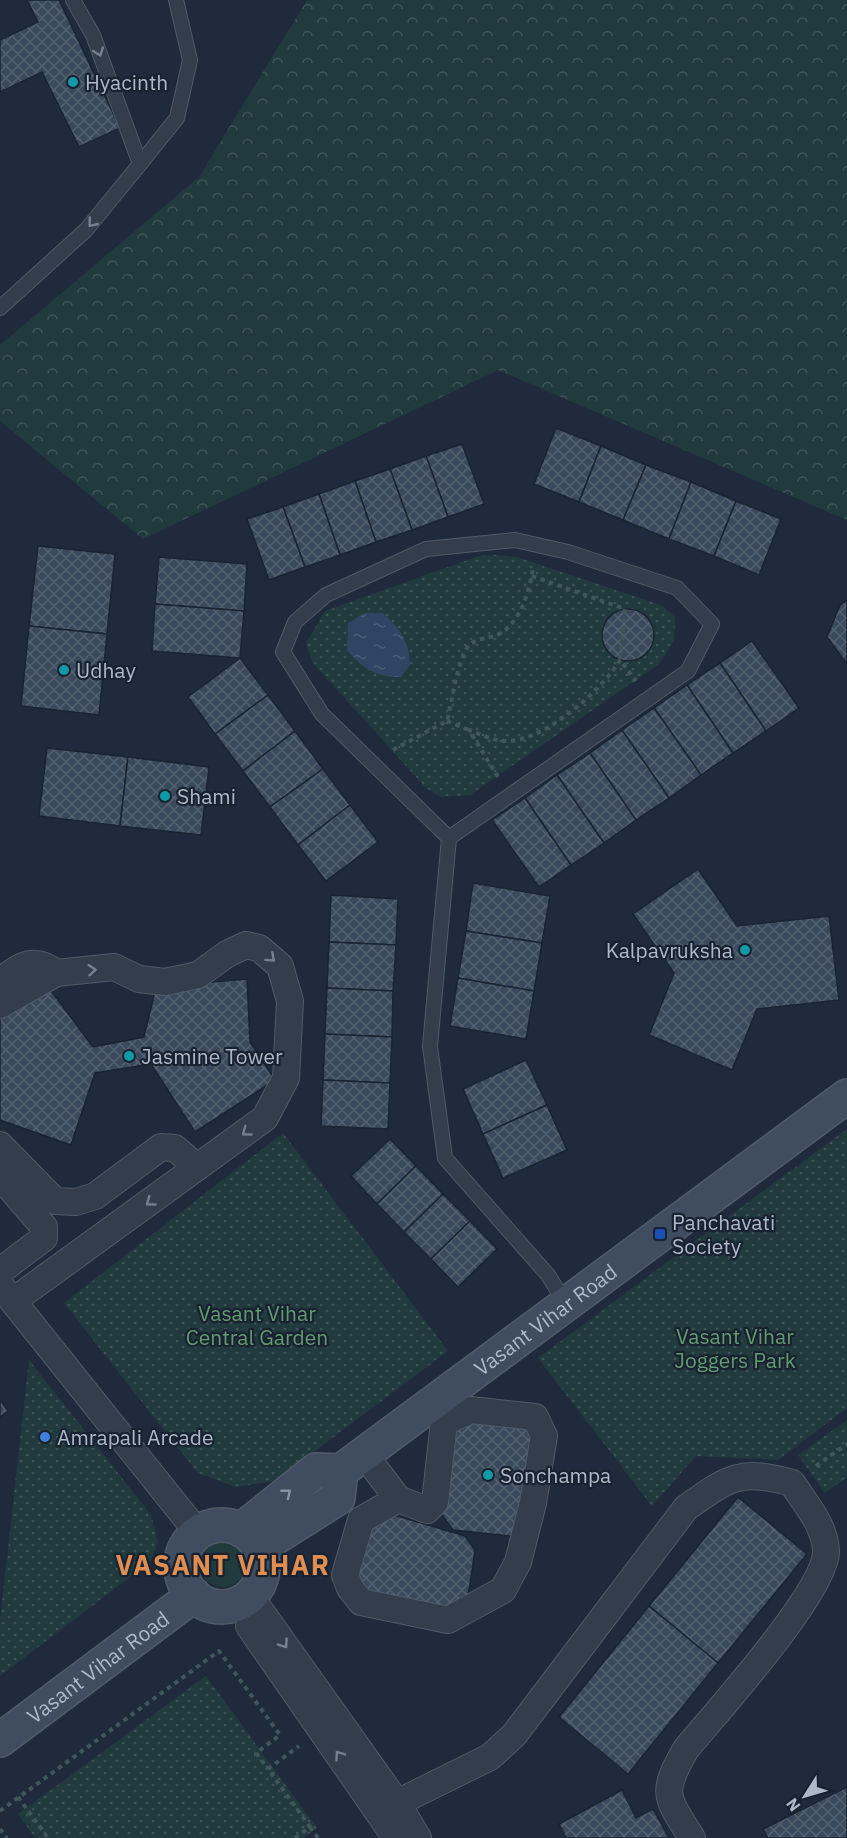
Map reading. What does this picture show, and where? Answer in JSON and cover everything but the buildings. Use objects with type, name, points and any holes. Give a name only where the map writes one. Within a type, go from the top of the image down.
[{"type":"street","points":[[0,1005],[56,973],[114,967],[139,979],[165,982],[198,975],[227,954],[246,945],[259,948],[280,966],[290,1001],[286,1078],[266,1118],[197,1167],[6,1293],[198,1533]]},
{"type":"street","points":[[0,981],[28,963],[43,963],[56,973]]},
{"type":"street","name":"Vasant Vihar Road","points":[[353,1463],[847,1096]]},
{"type":"street","points":[[0,1145],[55,1201],[76,1202],[95,1196],[161,1147],[176,1148],[197,1167]]},
{"type":"street","points":[[0,1176],[44,1227],[44,1238],[0,1271]]},
{"type":"street","points":[[250,1539],[316,1470],[353,1463],[398,1499],[427,1510],[435,1502],[444,1422],[471,1410],[534,1417],[542,1428],[544,1436],[533,1503],[518,1562],[503,1590],[452,1619],[361,1602],[347,1582],[345,1575],[350,1551],[361,1520],[398,1499]]},
{"type":"street","points":[[397,1803],[490,1757],[514,1735],[687,1509],[723,1482],[744,1476],[770,1476],[792,1483],[818,1524],[826,1552],[821,1572],[804,1603],[686,1749],[673,1771],[669,1783],[673,1807],[692,1838]]},
{"type":"street","points":[[219,1525],[250,1539],[262,1574],[258,1586],[242,1600],[213,1605],[194,1595],[186,1583],[182,1570],[182,1556],[188,1543],[198,1533],[219,1525]]},
{"type":"street","name":"Vasant Vihar Road","points":[[0,1740],[194,1595]]},
{"type":"street","points":[[242,1600],[321,1729],[372,1784],[397,1803],[418,1838]]},
{"type":"street","points":[[242,1600],[372,1784],[396,1838]]},
{"type":"lane","points":[[73,0],[93,35],[140,164]]},
{"type":"lane","points":[[0,308],[86,230],[177,118],[190,60],[176,0]]},
{"type":"lane","points":[[449,838],[322,714],[283,651],[295,622],[326,595],[426,549],[515,540],[568,552],[677,588],[712,624],[688,671],[449,838],[430,1046],[445,1158],[548,1275],[566,1304]]},
{"type":"path","points":[[371,762],[447,721],[468,648],[480,638],[498,634],[513,622],[532,576],[537,545]]},
{"type":"path","points":[[447,721],[506,741],[538,733],[588,696],[611,674],[620,660],[625,609],[532,576]]},
{"type":"path","points":[[620,660],[649,698]]},
{"type":"path","points":[[469,730],[509,795]]},
{"type":"path","points":[[792,1483],[847,1444]]},
{"type":"path","points":[[0,1811],[219,1651],[280,1736],[256,1753],[318,1838]]},
{"type":"path","points":[[267,1769],[321,1729]]},
{"type":"path","points":[[18,1797],[48,1838]]},
{"type":"path","points":[[295,1838],[310,1827]]},
{"type":"path","points":[[0,1829],[7,1838]]},
{"type":"green space","points":[[307,0],[847,0],[847,520],[498,370],[143,539],[0,421],[0,345],[199,177]]},
{"type":"green space","points":[[479,556],[517,557],[661,605],[675,617],[674,640],[659,664],[470,795],[441,797],[426,788],[313,663],[306,643],[325,611]]},
{"type":"green space","name":"Vasant Vihar Joggers Park","points":[[847,1129],[847,1408],[778,1460],[696,1456],[652,1506],[538,1358]]},
{"type":"green space","name":"Vasant Vihar Central Garden","points":[[283,1133],[448,1351],[275,1481],[235,1487],[198,1473],[64,1303]]},
{"type":"green space","name":"Amrapali Arcade","points":[[29,1360],[151,1515],[158,1542],[150,1562],[0,1676],[0,1620]]},
{"type":"green space","points":[[847,1420],[847,1477],[825,1493],[798,1455]]},
{"type":"green space","points":[[223,1541],[239,1548],[246,1564],[239,1580],[223,1587],[207,1580],[200,1564],[207,1548]]},
{"type":"green space","points":[[206,1676],[317,1828],[303,1838],[35,1838],[18,1814]]},
{"type":"water","points":[[365,613],[383,613],[406,642],[410,665],[401,677],[385,676],[371,671],[347,650],[348,623]]},
{"type":"place","name":"Hyacinth","points":[[73,82]]},
{"type":"place","name":"Udhay","points":[[64,670]]},
{"type":"place","name":"Shami","points":[[165,796]]},
{"type":"place","name":"Kalpavruksha","points":[[745,950]]},
{"type":"place","name":"Jasmine Tower","points":[[129,1056]]},
{"type":"place","name":"Panchavati Society","points":[[660,1234]]},
{"type":"place","name":"Amrapali Arcade","points":[[45,1437]]},
{"type":"place","name":"Sonchampa","points":[[488,1475]]},
{"type":"district","name":"VASANT VIHAR","points":[[223,1564]]}]
